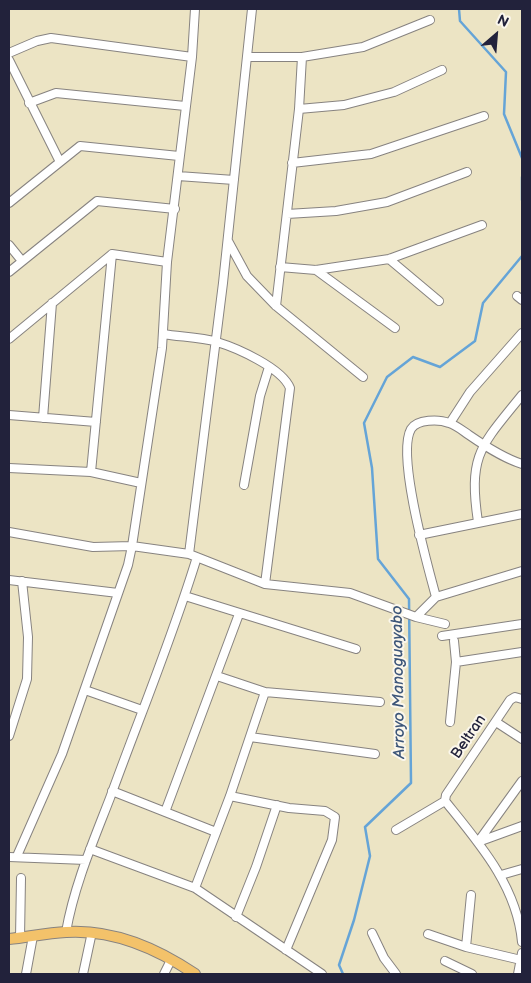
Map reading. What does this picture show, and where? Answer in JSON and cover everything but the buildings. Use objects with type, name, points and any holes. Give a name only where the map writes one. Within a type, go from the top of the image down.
[{"type":"main road","points":[[9,939],[66,932],[92,932],[120,938],[171,960],[195,974]]},
{"type":"street","points":[[86,860],[13,856],[62,754],[118,593],[132,546],[163,334],[167,262],[175,209],[179,156],[192,57],[195,9]]},
{"type":"street","points":[[189,554],[228,241],[252,9]]},
{"type":"street","points":[[247,57],[302,57],[363,47],[430,20]]},
{"type":"street","points":[[9,54],[37,41],[51,38],[192,57]]},
{"type":"street","points":[[276,306],[299,109],[302,57]]},
{"type":"street","points":[[9,60],[60,162]]},
{"type":"street","points":[[299,109],[344,105],[394,92],[442,70]]},
{"type":"street","points":[[29,103],[56,93],[185,106]]},
{"type":"street","points":[[292,163],[371,154],[484,116]]},
{"type":"street","points":[[9,203],[80,146],[179,156]]},
{"type":"street","points":[[287,214],[336,211],[387,202],[467,172]]},
{"type":"street","points":[[178,176],[234,180]]},
{"type":"street","points":[[9,272],[97,201],[175,209]]},
{"type":"street","points":[[280,267],[316,270],[389,259],[482,225]]},
{"type":"street","points":[[228,241],[247,276],[276,306],[363,377]]},
{"type":"street","points":[[9,245],[22,261]]},
{"type":"street","points":[[9,339],[112,254],[167,262]]},
{"type":"street","points":[[91,472],[112,254]]},
{"type":"street","points":[[389,259],[439,301]]},
{"type":"street","points":[[316,270],[395,328]]},
{"type":"street","points":[[44,418],[52,304]]},
{"type":"street","points":[[450,423],[470,392],[522,333]]},
{"type":"street","points":[[163,334],[216,341],[269,367],[287,381],[290,395],[278,476],[266,584]]},
{"type":"street","points":[[244,485],[260,396],[269,367]]},
{"type":"street","points":[[478,522],[474,480],[483,444],[522,397]]},
{"type":"street","points":[[9,415],[96,422]]},
{"type":"street","points":[[436,597],[419,535],[408,461],[407,441],[410,430],[415,424],[422,421],[450,423],[483,444],[522,464]]},
{"type":"street","points":[[9,468],[91,472],[141,483]]},
{"type":"street","points":[[419,535],[522,514]]},
{"type":"street","points":[[9,532],[93,547],[132,546],[189,554],[266,584],[350,593],[416,617],[445,624]]},
{"type":"street","points":[[66,932],[69,912],[86,860],[185,596],[197,557]]},
{"type":"street","points":[[416,617],[436,597],[522,571]]},
{"type":"street","points":[[9,580],[118,593]]},
{"type":"street","points":[[9,736],[27,679],[28,637],[22,581]]},
{"type":"street","points":[[185,596],[356,649]]},
{"type":"street","points":[[165,812],[239,614]]},
{"type":"street","points":[[442,636],[522,624]]},
{"type":"street","points":[[450,722],[457,661],[454,642]]},
{"type":"street","points":[[457,661],[522,652]]},
{"type":"street","points":[[217,676],[265,692],[380,702]]},
{"type":"street","points":[[85,690],[142,710]]},
{"type":"street","points":[[195,888],[230,796],[265,692]]},
{"type":"street","name":"Beltran","points":[[445,801],[446,795],[512,698],[522,699]]},
{"type":"street","points":[[496,722],[522,739]]},
{"type":"street","points":[[250,737],[375,754]]},
{"type":"street","points":[[478,842],[522,781]]},
{"type":"street","points":[[112,791],[216,832]]},
{"type":"street","points":[[230,796],[277,805],[325,811],[335,817],[332,840],[286,950]]},
{"type":"street","points":[[396,830],[445,801],[478,842],[501,875],[520,913],[522,942]]},
{"type":"street","points":[[236,917],[256,867],[277,805]]},
{"type":"street","points":[[478,842],[522,826]]},
{"type":"street","points":[[90,849],[195,888],[322,974]]},
{"type":"street","points":[[501,875],[522,869]]},
{"type":"street","points":[[20,938],[21,878]]},
{"type":"street","points":[[466,947],[471,895]]},
{"type":"street","points":[[82,974],[92,932]]},
{"type":"street","points":[[372,934],[384,958],[396,974]]},
{"type":"street","points":[[428,934],[466,947],[522,957],[518,974]]},
{"type":"street","points":[[26,974],[33,936]]},
{"type":"street","points":[[164,974],[171,960]]},
{"type":"street","points":[[445,961],[472,974]]},
{"type":"waterway","name":"Arroyo Manoguayabo","points":[[459,9],[460,21],[506,72],[504,114],[522,158]]},
{"type":"waterway","name":"Arroyo Manoguayabo","points":[[522,177],[522,200]]},
{"type":"waterway","name":"Arroyo Manoguayabo","points":[[343,974],[339,965],[354,920],[370,856],[365,827],[411,783],[409,599],[378,559],[372,468],[364,423],[387,377],[413,357],[440,367],[475,341],[483,303],[522,256]]}]
